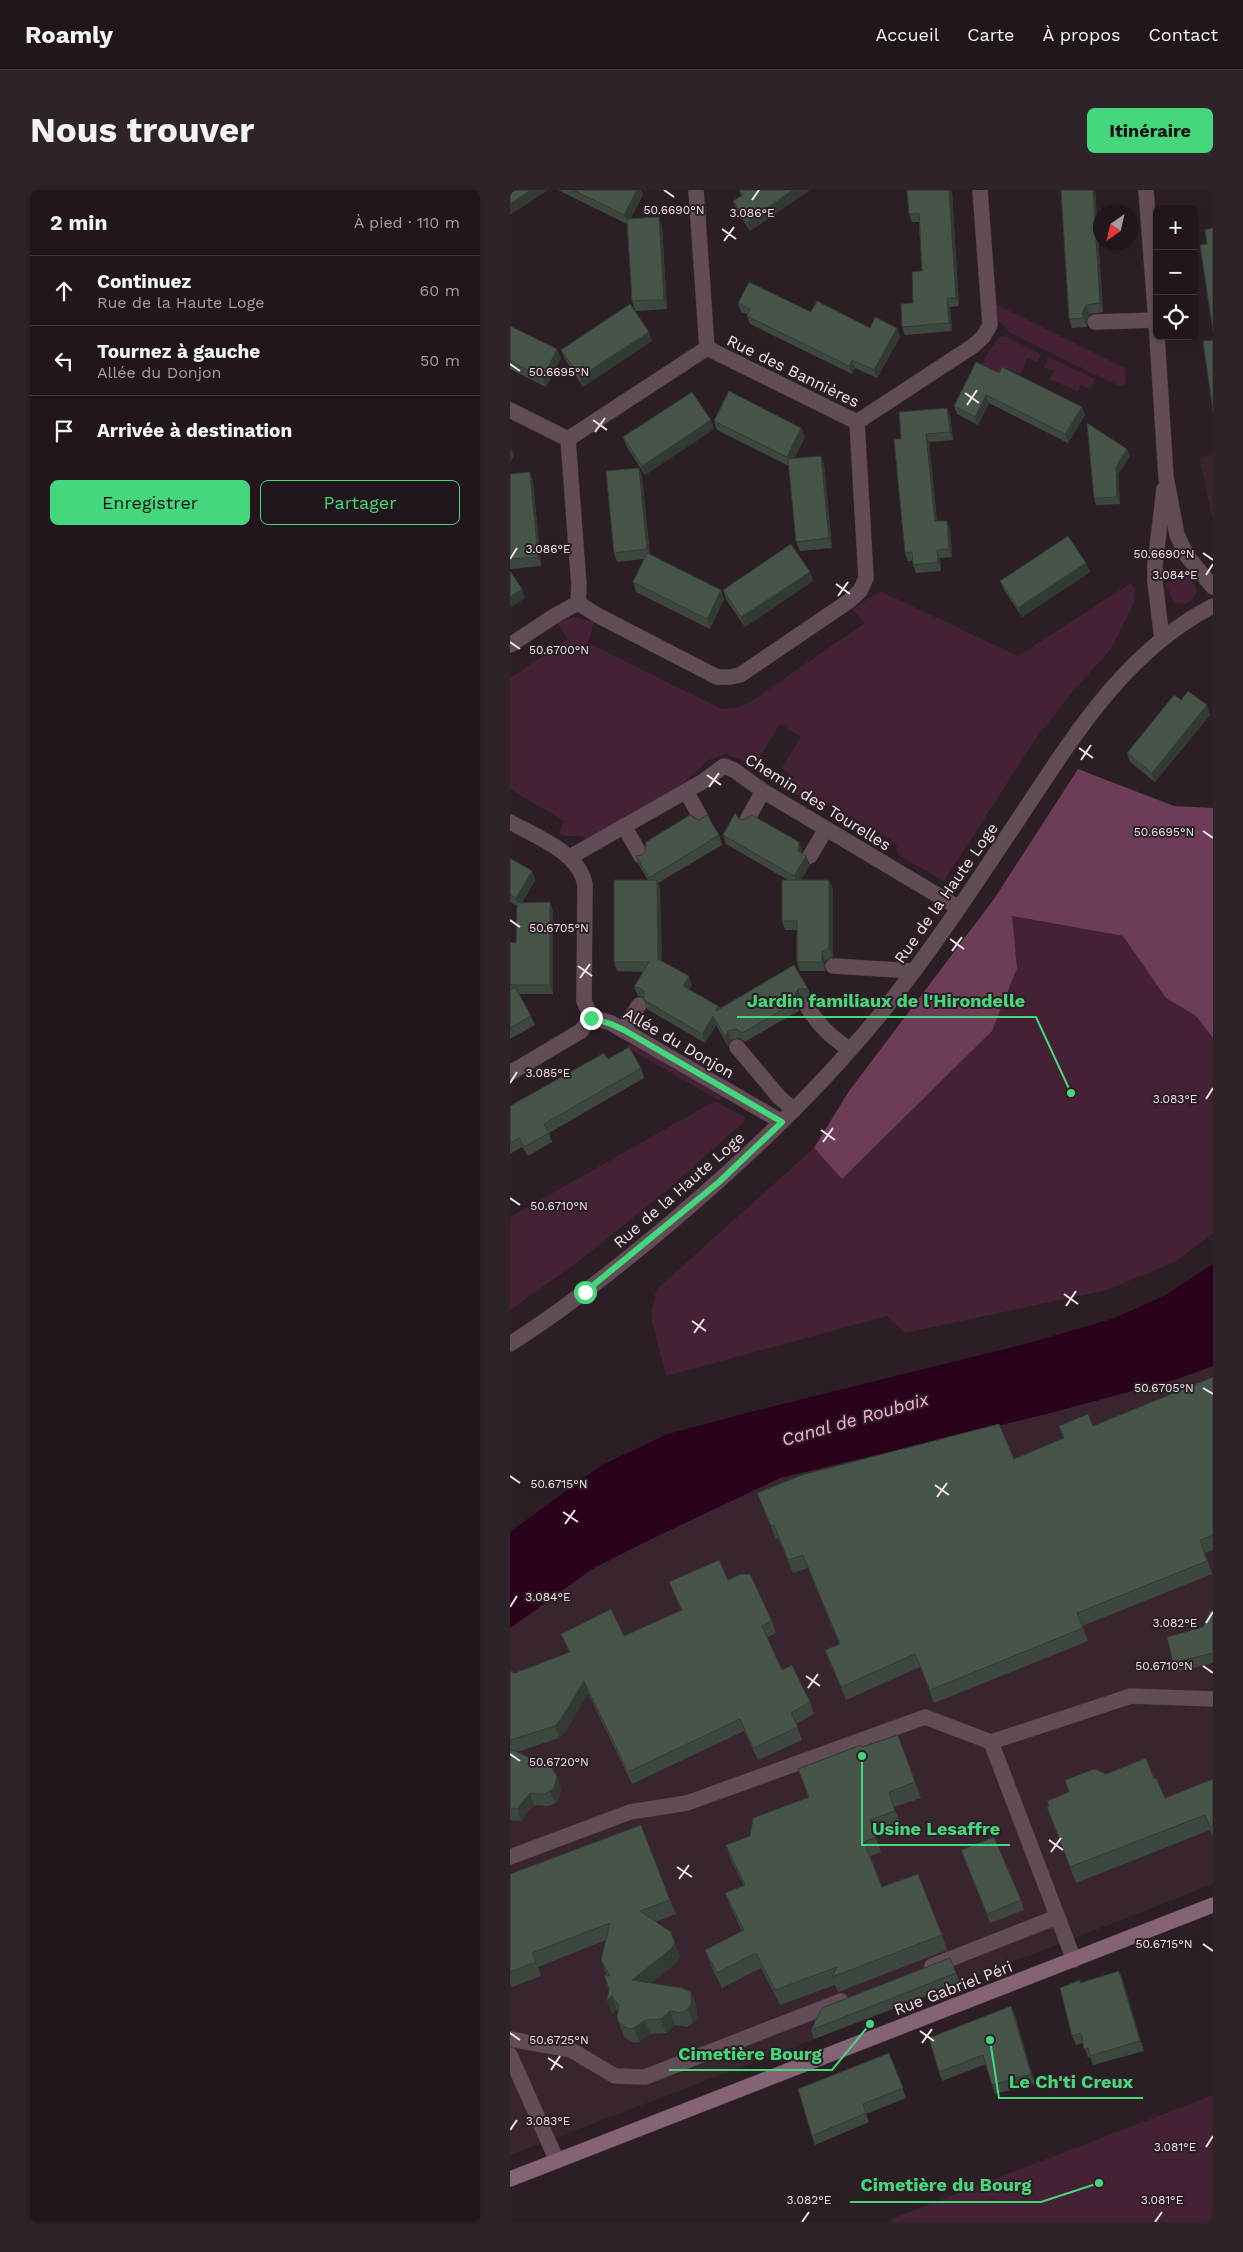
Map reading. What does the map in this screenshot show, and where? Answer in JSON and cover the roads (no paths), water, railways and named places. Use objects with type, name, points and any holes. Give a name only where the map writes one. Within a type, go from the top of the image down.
[{"type":"main road","name":"Rue Gabriel Péri","points":[[510,2179],[1213,1905]]},
{"type":"street","name":"Rue des Bannières","points":[[696,190],[707,348],[858,422],[984,337],[990,325],[980,190]]},
{"type":"street","points":[[1146,190],[1154,295]]},
{"type":"street","points":[[1095,322],[1153,330]]},
{"type":"street","points":[[1157,340],[1166,477],[1177,535],[1182,550],[1213,587]]},
{"type":"street","points":[[568,439],[707,348]]},
{"type":"street","points":[[510,410],[568,439]]},
{"type":"street","points":[[578,603],[597,615],[718,676],[740,675],[849,601],[860,591],[866,578],[858,422]]},
{"type":"street","points":[[568,439],[578,603]]},
{"type":"street","points":[[1162,639],[1155,582],[1155,565],[1166,477]]},
{"type":"street","points":[[510,645],[578,603]]},
{"type":"street","name":"Rue de la Haute Loge","points":[[510,1344],[585,1292],[649,1241],[719,1182],[794,1110],[882,1012],[914,971],[1093,712],[1130,668],[1162,639],[1190,619],[1213,606]]},
{"type":"street","name":"Chemin des Tourelles","points":[[570,857],[686,791],[724,766],[734,770],[763,791],[959,908]]},
{"type":"street","points":[[686,791],[702,820]]},
{"type":"street","points":[[747,820],[763,791]]},
{"type":"street","points":[[510,822],[570,857],[583,874],[585,885],[584,1001],[591,1018],[581,1031],[510,1073]]},
{"type":"street","points":[[624,826],[641,856]]},
{"type":"street","points":[[810,856],[826,829]]},
{"type":"street","points":[[833,966],[914,971]]},
{"type":"street","points":[[624,1030],[639,1005]]},
{"type":"street","points":[[807,1006],[816,1022],[829,1036],[849,1050]]},
{"type":"street","name":"Allée du Donjon","points":[[591,1018],[624,1030],[782,1122]]},
{"type":"street","points":[[737,1047],[779,1097],[794,1110]]},
{"type":"street","points":[[510,1857],[630,1812],[687,1803],[925,1718],[991,1742],[1131,1696],[1213,1698]]},
{"type":"street","points":[[991,1742],[1074,1960]]},
{"type":"street","points":[[919,1971],[1057,1917]]},
{"type":"street","points":[[510,2039],[571,2050],[615,2076],[645,2077],[855,1995]]},
{"type":"street","points":[[510,2055],[557,2161]]},
{"type":"water","name":"Canal de Roubaix","points":[[1213,1264],[1213,1366],[1177,1379],[1050,1413],[780,1478],[592,1569],[510,1628],[510,1532],[600,1466],[668,1434],[1025,1344],[1112,1319],[1164,1296]]},
{"type":"place","name":"Jardin familiaux de l'Hirondelle","points":[[1071,1093]]},
{"type":"place","name":"Usine Lesaffre","points":[[862,1756]]},
{"type":"place","name":"Cimetière Bourg","points":[[870,2024]]},
{"type":"place","name":"Le Ch'ti Creux","points":[[990,2040]]},
{"type":"place","name":"Cimetière du Bourg","points":[[1099,2183]]}]
